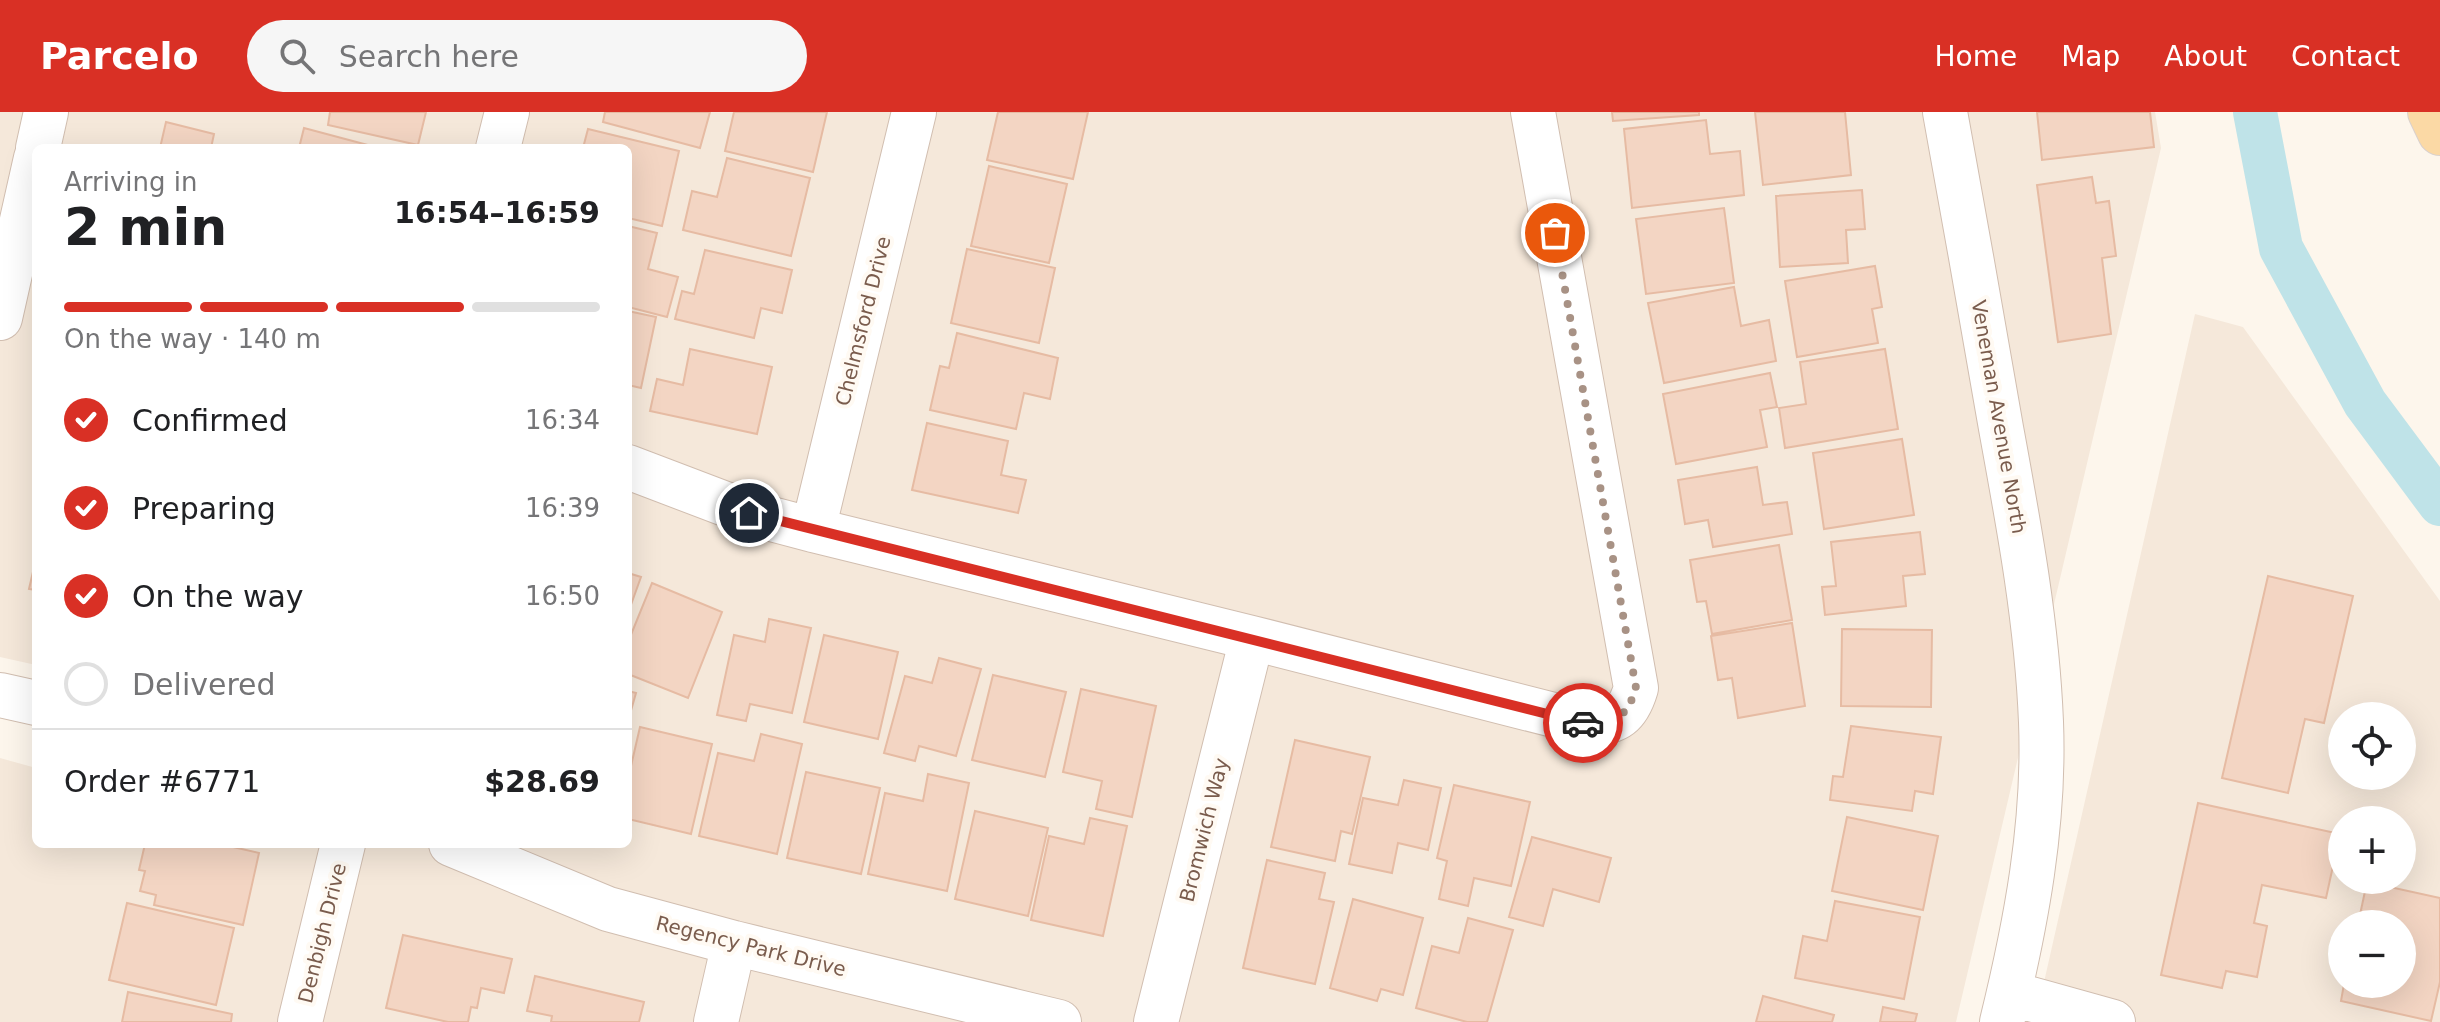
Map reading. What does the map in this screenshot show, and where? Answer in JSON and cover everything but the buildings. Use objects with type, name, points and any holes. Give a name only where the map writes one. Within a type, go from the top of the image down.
[{"type":"main road","points":[[2430,112],[2440,133]]},
{"type":"street","points":[[39,144],[46,112]]},
{"type":"street","points":[[499,144],[507,112]]},
{"type":"street","name":"Chelmsford Drive","points":[[813,530],[914,112]]},
{"type":"street","points":[[632,469],[749,513],[813,530],[1589,724],[1607,724],[1624,713],[1631,704],[1636,688],[1533,112]]},
{"type":"street","name":"Veneman Avenue North","points":[[1945,112],[2019,525],[2034,627],[2041,724],[2039,803],[2030,888],[2006,1007]]},
{"type":"street","points":[[0,318],[32,176]]},
{"type":"street","name":"Bromwich Way","points":[[1156,1022],[1252,638]]},
{"type":"street","points":[[0,695],[32,702]]},
{"type":"street","name":"Denbigh Drive","points":[[300,1022],[342,848]]},
{"type":"street","name":"Regency Park Drive","points":[[461,848],[608,909],[1059,1022]]},
{"type":"street","points":[[716,1022],[734,943]]},
{"type":"street","points":[[2006,1007],[2113,1022]]},
{"type":"shaded area","points":[[0,112],[2155,112],[2161,148],[1956,1022],[0,1022],[0,758],[32,767],[32,848],[632,848],[632,144],[32,144],[32,664],[0,657]]},
{"type":"shaded area","points":[[2195,314],[2243,327],[2440,601],[2440,1022],[2035,1022]]},
{"type":"waterway","points":[[2255,112],[2281,248],[2365,403],[2440,504]]},
{"type":"way so far","points":[[1555,233],[1636,688],[1631,704],[1624,713],[1607,724],[1583,723]]},
{"type":"route","points":[[749,513],[1583,723]]}]
